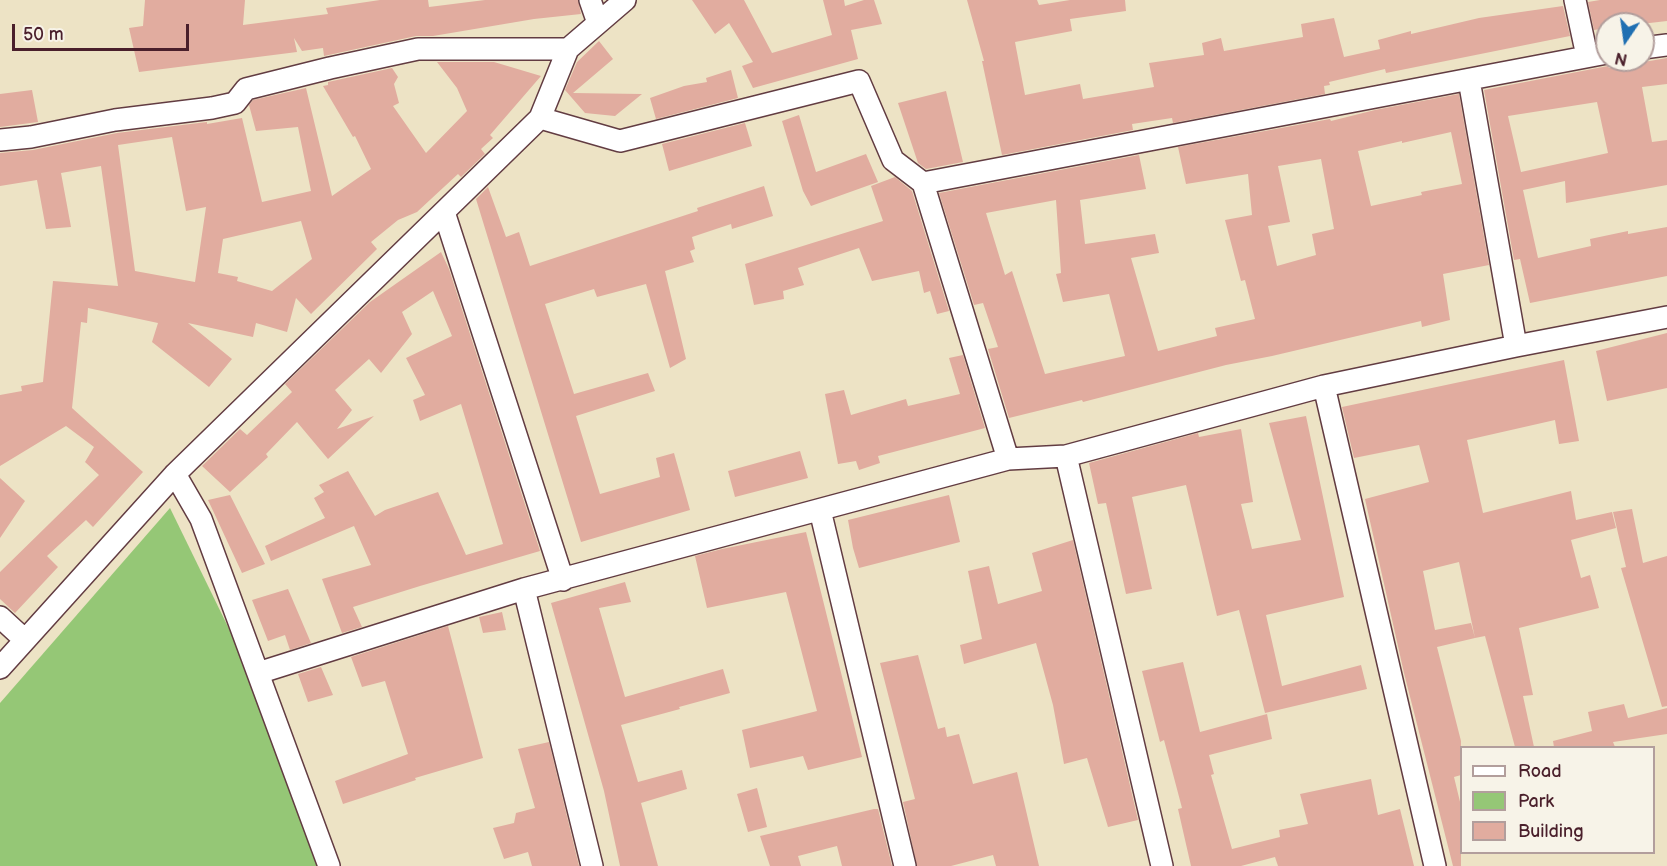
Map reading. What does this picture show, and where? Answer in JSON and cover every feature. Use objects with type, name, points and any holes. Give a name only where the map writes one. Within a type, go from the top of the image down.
[{"type":"street","points":[[590,0],[598,23]]},
{"type":"street","points":[[0,668],[175,474],[540,118],[568,49],[625,0]]},
{"type":"street","points":[[1575,0],[1595,49]]},
{"type":"street","points":[[0,140],[31,137],[115,120],[235,103],[246,89],[418,49],[568,49]]},
{"type":"street","points":[[923,183],[1595,54]]},
{"type":"street","points":[[1469,80],[1516,346]]},
{"type":"street","points":[[540,118],[620,141],[859,81],[893,160],[923,183],[1008,459]]},
{"type":"street","points":[[444,212],[563,580]]},
{"type":"street","points":[[258,673],[524,589],[1008,459],[1066,456],[1324,386],[1667,316]]},
{"type":"street","points":[[1324,386],[1435,866]]},
{"type":"street","points":[[1066,456],[1162,866]]},
{"type":"street","points":[[175,474],[201,519],[329,866]]},
{"type":"street","points":[[820,510],[905,866]]},
{"type":"street","points":[[524,589],[592,866]]},
{"type":"street","points":[[0,617],[25,640]]},
{"type":"green space","points":[[170,508],[294,762],[323,866],[0,866],[0,703]]},
{"type":"building","points":[[145,0],[245,0],[243,25],[328,14],[326,8],[380,0],[428,0],[429,7],[485,0],[578,0],[581,14],[534,19],[433,36],[416,36],[324,56],[323,48],[302,51],[294,38],[297,52],[139,72],[129,28],[143,26]]},
{"type":"building","points":[[692,0],[744,0],[772,53],[832,35],[823,0],[844,0],[845,6],[864,0],[874,0],[882,24],[851,30],[858,59],[753,88],[742,66],[753,62],[729,23],[715,34]]},
{"type":"building","points":[[967,0],[1037,0],[1039,5],[1070,0],[1125,0],[1126,11],[1070,19],[1072,31],[1015,42],[1025,95],[1080,84],[1083,99],[1154,87],[1149,63],[1204,55],[1202,43],[1221,38],[1224,51],[1303,37],[1301,24],[1334,18],[1344,57],[1380,49],[1378,40],[1411,31],[1411,34],[1479,18],[1563,6],[1570,36],[1386,73],[1385,69],[1329,82],[1330,85],[1324,86],[1325,94],[1173,123],[1172,118],[1132,124],[1133,130],[1002,155],[982,61],[984,61]]},
{"type":"building","points":[[1667,0],[1667,21],[1655,22],[1655,12],[1595,12],[1594,30],[1588,2]]},
{"type":"building","points":[[599,41],[613,59],[573,93],[642,94],[615,116],[585,113],[565,90],[577,62]]},
{"type":"building","points":[[1667,58],[1667,84],[1642,87],[1652,142],[1667,140],[1667,185],[1566,203],[1565,181],[1523,190],[1538,258],[1591,246],[1590,239],[1628,231],[1628,234],[1667,227],[1667,276],[1530,303],[1520,259],[1514,260],[1484,90],[1595,69],[1595,72],[1655,72],[1655,60]],"holes":[[[1597,102],[1608,153],[1521,172],[1508,116]]]},
{"type":"building","points":[[437,62],[494,62],[541,76],[490,135],[493,138],[481,149],[485,154],[461,177],[458,174],[417,212],[398,220],[371,242],[377,249],[311,314],[296,298],[287,332],[256,323],[253,337],[188,323],[232,359],[209,387],[152,342],[158,323],[88,308],[87,323],[81,322],[72,408],[143,472],[93,527],[86,520],[47,556],[58,567],[15,613],[0,599],[0,572],[99,475],[85,462],[94,447],[66,426],[0,466],[0,395],[22,391],[21,386],[43,382],[53,281],[118,286],[101,166],[61,173],[71,227],[46,229],[37,180],[0,186],[0,153],[33,150],[117,133],[242,118],[262,202],[311,191],[298,127],[256,131],[249,105],[253,100],[306,88],[332,196],[371,169],[355,136],[353,137],[323,86],[328,85],[328,82],[392,68],[398,77],[394,84],[399,103],[393,106],[426,153],[467,111],[457,88]],"holes":[[[172,137],[186,211],[206,207],[195,282],[135,271],[118,145]],[[301,221],[312,259],[272,291],[237,281],[238,277],[218,273],[223,239]]]},
{"type":"building","points":[[731,70],[738,98],[656,119],[650,98],[684,86],[707,82],[706,78]]},
{"type":"building","points":[[32,90],[38,122],[0,127],[0,94]]},
{"type":"building","points":[[946,91],[963,162],[926,169],[918,163],[898,103]]},
{"type":"building","points":[[1459,94],[1489,265],[1443,274],[1450,320],[1422,327],[1421,321],[1226,365],[1083,402],[1082,400],[1009,418],[988,349],[998,347],[983,303],[974,305],[939,193],[1139,155],[1146,189],[1080,200],[1085,244],[1155,234],[1159,253],[1131,258],[1158,351],[1217,336],[1215,328],[1255,319],[1245,280],[1241,281],[1225,220],[1252,215],[1248,174],[1186,184],[1178,147],[1330,119],[1331,121]],"holes":[[[1451,132],[1462,184],[1421,192],[1422,195],[1371,206],[1358,151]],[[1321,159],[1334,229],[1312,234],[1316,255],[1277,266],[1268,226],[1290,222],[1278,166]],[[1056,200],[1061,273],[1056,274],[1063,302],[1109,294],[1125,356],[1045,374],[1012,271],[1005,275],[986,213]]]},
{"type":"building","points":[[799,115],[816,172],[866,154],[878,182],[811,206],[803,191],[782,121]]},
{"type":"building","points":[[745,123],[752,146],[669,171],[662,144]]},
{"type":"building","points":[[895,177],[912,191],[949,311],[937,314],[930,291],[924,293],[919,271],[872,281],[859,248],[798,268],[804,285],[783,291],[784,299],[754,305],[745,264],[883,221],[871,186]]},
{"type":"building","points":[[764,186],[773,216],[732,229],[731,224],[692,237],[695,249],[690,251],[694,262],[665,271],[686,359],[670,368],[646,284],[597,297],[594,289],[545,304],[574,394],[648,373],[655,391],[576,416],[600,494],[660,477],[656,458],[674,453],[690,510],[581,542],[476,199],[488,187],[506,237],[519,232],[530,266],[698,211],[697,208]]},
{"type":"building","points":[[441,252],[449,269],[540,551],[353,607],[362,627],[342,633],[322,579],[371,565],[354,526],[271,561],[265,546],[325,518],[314,498],[324,492],[319,485],[348,471],[375,516],[385,510],[438,492],[466,555],[503,544],[461,404],[420,421],[413,400],[425,395],[406,358],[452,336],[433,291],[402,312],[412,334],[381,373],[369,359],[335,390],[352,410],[337,429],[374,416],[328,459],[297,422],[266,454],[268,457],[230,492],[202,466],[240,429],[247,435],[292,392],[285,384],[370,302]]},
{"type":"building","points":[[1667,333],[1667,388],[1607,401],[1596,351]]},
{"type":"building","points":[[963,355],[985,428],[878,456],[880,463],[859,470],[856,461],[838,464],[825,394],[844,390],[851,415],[906,399],[908,406],[960,394],[949,358]]},
{"type":"building","points":[[1564,360],[1579,441],[1559,444],[1555,420],[1467,440],[1483,513],[1571,491],[1576,520],[1612,512],[1616,528],[1571,540],[1581,578],[1590,575],[1599,608],[1519,628],[1533,695],[1523,696],[1534,746],[1515,746],[1485,636],[1437,647],[1461,741],[1460,775],[1454,777],[1460,802],[1461,866],[1453,866],[1404,673],[1365,499],[1429,482],[1419,445],[1354,458],[1342,407]],"holes":[[[1459,562],[1475,638],[1471,623],[1435,630],[1423,571]]]},
{"type":"building","points":[[1306,416],[1344,597],[1266,615],[1282,686],[1361,665],[1367,689],[1265,713],[1239,610],[1217,616],[1186,485],[1132,497],[1152,589],[1126,594],[1106,503],[1098,504],[1089,463],[1198,433],[1199,437],[1241,429],[1253,502],[1241,504],[1252,549],[1301,540],[1269,423]]},
{"type":"building","points":[[800,451],[808,478],[735,497],[728,471]]},
{"type":"building","points":[[0,478],[25,501],[0,538]]},
{"type":"building","points":[[230,495],[265,564],[242,573],[208,500]]},
{"type":"building","points":[[949,495],[960,542],[859,568],[848,520]]},
{"type":"building","points":[[1632,509],[1643,563],[1667,556],[1667,706],[1662,707],[1621,568],[1626,567],[1613,512]]},
{"type":"building","points":[[806,532],[862,757],[808,770],[803,756],[750,768],[742,730],[817,711],[786,592],[707,608],[695,556]]},
{"type":"building","points":[[1073,540],[1138,820],[1108,827],[1087,758],[1064,764],[1053,705],[1036,643],[964,664],[960,645],[982,639],[968,571],[989,566],[998,604],[1042,591],[1032,553]]},
{"type":"building","points":[[625,582],[631,602],[599,608],[625,697],[723,669],[730,693],[621,725],[638,782],[682,770],[687,789],[641,803],[658,866],[620,866],[604,791],[551,603]]},
{"type":"building","points":[[288,589],[311,643],[290,650],[285,635],[268,641],[252,600]]},
{"type":"building","points":[[502,612],[506,630],[483,633],[479,617]]},
{"type":"building","points":[[448,626],[483,758],[415,778],[416,780],[343,804],[335,781],[408,754],[385,681],[362,687],[351,657]]},
{"type":"building","points":[[918,655],[938,729],[945,727],[947,737],[959,734],[973,784],[1017,772],[1039,866],[996,866],[993,855],[951,866],[917,866],[903,802],[915,799],[880,663]]},
{"type":"building","points":[[1183,662],[1200,732],[1267,714],[1272,739],[1209,755],[1214,774],[1211,775],[1232,849],[1280,837],[1279,830],[1308,824],[1300,794],[1371,779],[1378,815],[1400,809],[1414,866],[1278,866],[1275,857],[1241,866],[1191,866],[1178,809],[1182,808],[1164,740],[1160,742],[1142,671]]},
{"type":"building","points":[[321,667],[333,695],[308,702],[298,674]]},
{"type":"building","points":[[1624,704],[1628,718],[1667,708],[1667,734],[1613,742],[1615,746],[1554,746],[1553,741],[1592,731],[1588,712]]},
{"type":"building","points":[[549,742],[579,866],[532,866],[528,852],[504,859],[493,828],[514,823],[516,813],[535,808],[518,749]]},
{"type":"building","points":[[757,788],[767,827],[748,832],[737,794]]},
{"type":"building","points":[[878,809],[892,866],[842,866],[837,846],[798,856],[801,866],[770,866],[760,836]]}]
